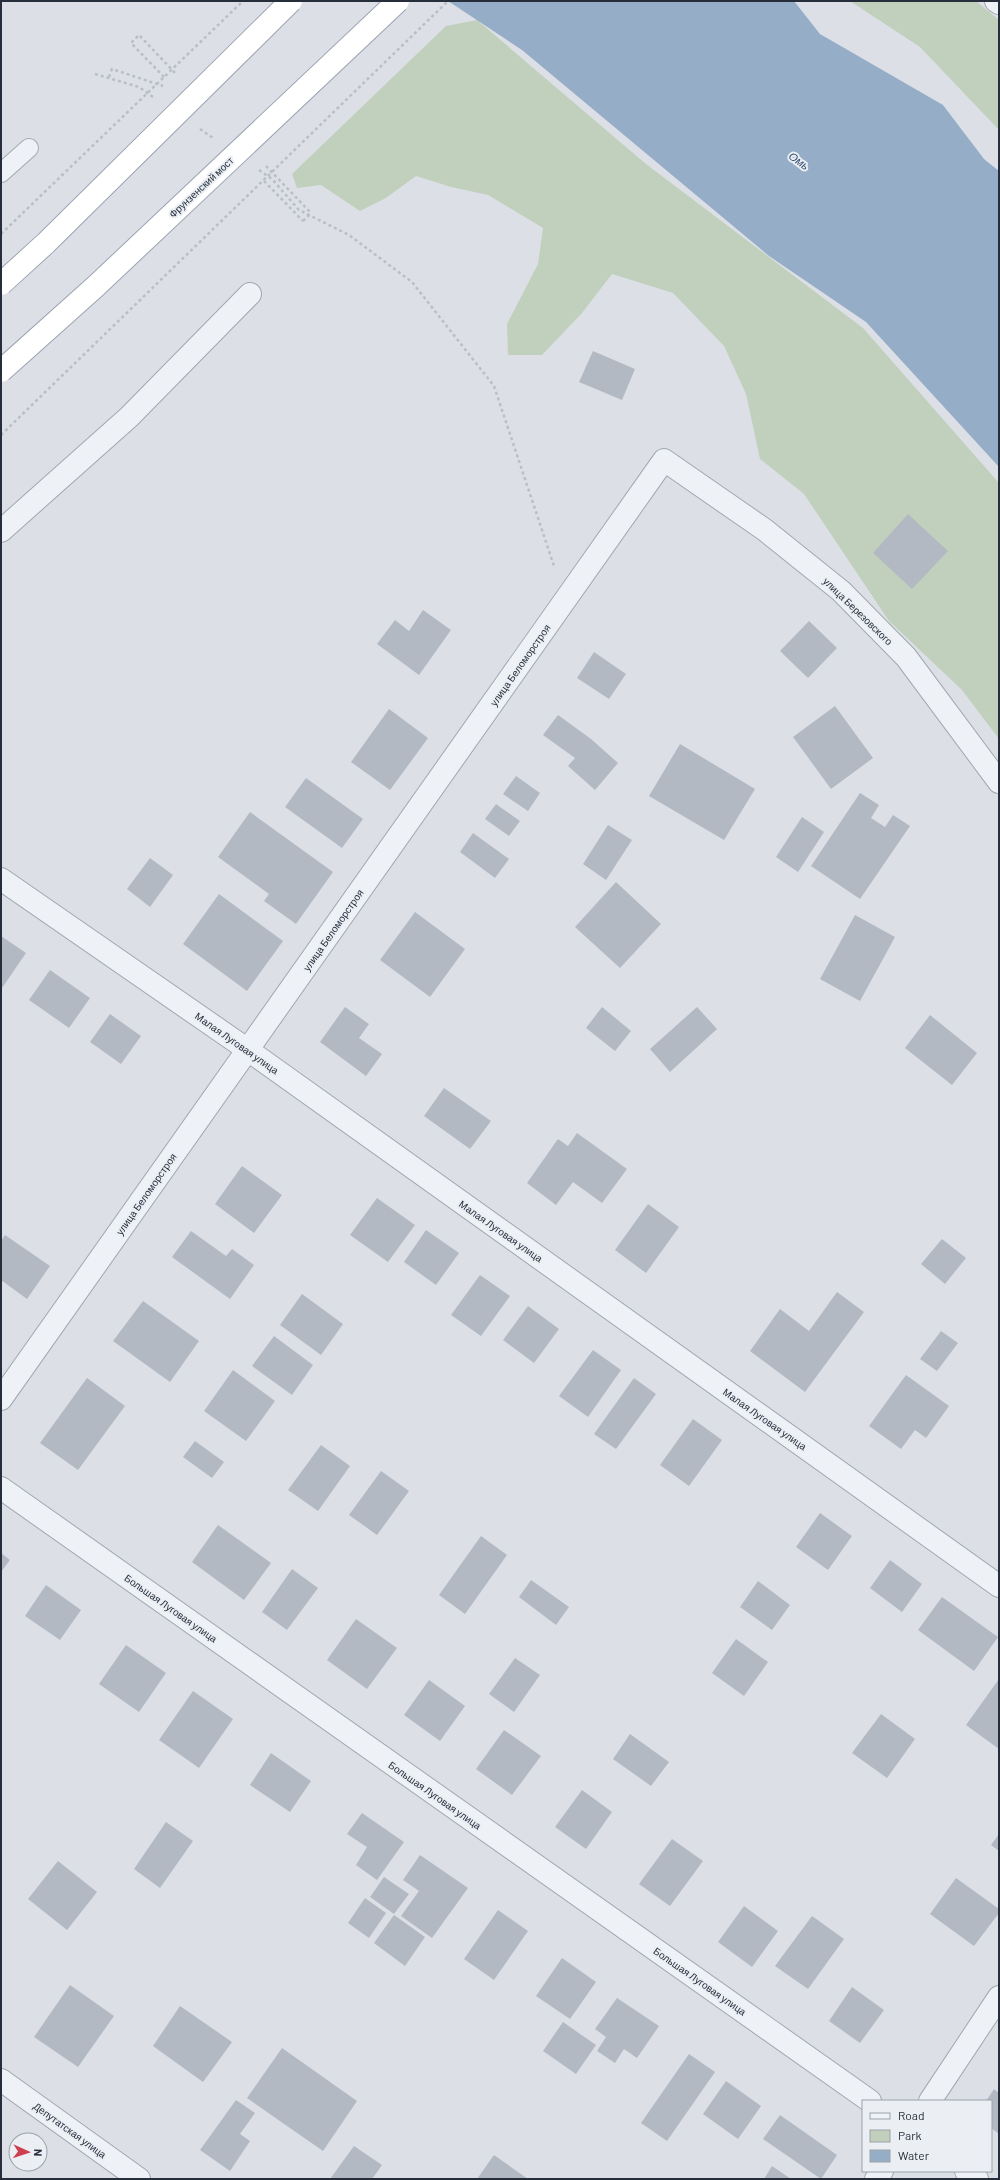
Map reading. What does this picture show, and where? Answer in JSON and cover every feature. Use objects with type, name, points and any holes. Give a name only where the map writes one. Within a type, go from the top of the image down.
[{"type":"main road","points":[[1,284],[46,244],[292,1]]},
{"type":"main road","name":"Фрунзенский мост","points":[[1,371],[101,280],[398,1]]},
{"type":"street","points":[[1,531],[129,417],[250,294]]},
{"type":"street","name":"улица Беломорстроя","points":[[1,1399],[664,460]]},
{"type":"street","name":"улица Березовского","points":[[664,460],[765,530],[841,591],[906,656],[999,782]]},
{"type":"street","name":"Малая Луговая улица","points":[[1,879],[248,1050],[999,1586]]},
{"type":"street","name":"Большая Луговая улица","points":[[1,1488],[869,2100]]},
{"type":"street","points":[[931,2100],[999,1997]]},
{"type":"street","name":"Депутатская улица","points":[[1,2080],[139,2179]]},
{"type":"street","points":[[967,2172],[977,2179]]},
{"type":"lane","points":[[1,173],[29,148]]},
{"type":"path","points":[[1,234],[243,1]]},
{"type":"path","points":[[1,434],[264,181],[448,1]]},
{"type":"path","points":[[164,77],[131,43],[139,35],[182,79]]},
{"type":"path","points":[[109,77],[112,69],[164,86]]},
{"type":"path","points":[[261,161],[311,213],[303,221],[264,181]]},
{"type":"path","points":[[349,235],[412,282],[494,386],[565,601]]},
{"type":"green space","points":[[850,1],[976,1],[999,20],[999,130],[920,47]]},
{"type":"green space","points":[[477,20],[646,164],[863,328],[999,483],[999,739],[962,690],[889,621],[804,494],[760,459],[746,394],[724,346],[673,293],[612,274],[582,313],[542,355],[508,355],[507,324],[538,264],[543,228],[488,195],[451,187],[416,176],[386,198],[360,211],[321,185],[297,188],[292,174],[446,26]]},
{"type":"water","name":"Омь","points":[[448,1],[794,1],[820,34],[943,105],[984,159],[999,171],[999,467],[866,322],[769,256],[522,50]]},
{"type":"building","points":[[593,351],[635,369],[622,400],[579,382]]},
{"type":"building","points":[[908,514],[948,551],[912,589],[873,553]]},
{"type":"building","points":[[423,610],[451,630],[419,675],[377,644],[395,620],[409,631]]},
{"type":"building","points":[[809,621],[837,648],[808,678],[780,651]]},
{"type":"building","points":[[594,652],[626,674],[609,699],[577,678]]},
{"type":"building","points":[[835,706],[873,758],[831,789],[793,737]]},
{"type":"building","points":[[389,709],[428,738],[390,790],[351,762]]},
{"type":"building","points":[[558,715],[591,739],[618,763],[595,790],[568,766],[575,758],[543,735]]},
{"type":"building","points":[[680,744],[755,789],[724,840],[649,796]]},
{"type":"building","points":[[516,776],[540,793],[528,811],[503,794]]},
{"type":"building","points":[[306,778],[363,819],[342,848],[285,807]]},
{"type":"building","points":[[860,793],[879,805],[871,818],[885,827],[893,815],[910,826],[860,899],[811,866]]},
{"type":"building","points":[[496,804],[520,821],[509,836],[485,819]]},
{"type":"building","points":[[250,812],[333,872],[296,924],[264,901],[269,894],[218,857]]},
{"type":"building","points":[[802,817],[824,832],[798,872],[776,857]]},
{"type":"building","points":[[608,825],[632,840],[606,880],[583,864]]},
{"type":"building","points":[[473,833],[509,859],[495,878],[460,852]]},
{"type":"building","points":[[150,858],[173,875],[150,907],[127,889]]},
{"type":"building","points":[[616,882],[661,924],[620,968],[575,927]]},
{"type":"building","points":[[219,894],[283,941],[247,991],[183,944]]},
{"type":"building","points":[[415,912],[465,949],[430,997],[380,960]]},
{"type":"building","points":[[855,915],[895,937],[860,1001],[820,979]]},
{"type":"building","points":[[1,936],[26,953],[2,988],[1,987]]},
{"type":"building","points":[[50,970],[90,998],[69,1028],[29,1000]]},
{"type":"building","points":[[345,1007],[369,1024],[359,1038],[382,1054],[366,1076],[320,1042]]},
{"type":"building","points":[[602,1007],[631,1031],[615,1051],[586,1028]]},
{"type":"building","points":[[697,1007],[717,1029],[670,1072],[650,1049]]},
{"type":"building","points":[[110,1014],[141,1036],[121,1064],[90,1042]]},
{"type":"building","points":[[930,1015],[977,1053],[952,1085],[905,1048]]},
{"type":"building","points":[[444,1088],[491,1121],[470,1149],[424,1116]]},
{"type":"building","points":[[577,1133],[627,1169],[602,1203],[573,1182],[556,1205],[527,1183],[558,1139],[568,1146]]},
{"type":"building","points":[[242,1166],[282,1195],[254,1233],[215,1204]]},
{"type":"building","points":[[377,1198],[415,1225],[388,1262],[350,1235]]},
{"type":"building","points":[[648,1204],[679,1227],[646,1273],[615,1250]]},
{"type":"building","points":[[426,1230],[459,1253],[436,1285],[404,1262]]},
{"type":"building","points":[[191,1231],[226,1256],[232,1249],[254,1265],[230,1299],[172,1257]]},
{"type":"building","points":[[5,1235],[50,1266],[27,1299],[1,1280],[1,1241]]},
{"type":"building","points":[[942,1239],[966,1258],[945,1284],[921,1264]]},
{"type":"building","points":[[480,1275],[510,1296],[481,1336],[451,1315]]},
{"type":"building","points":[[837,1292],[864,1312],[805,1392],[750,1351],[780,1309],[809,1331]]},
{"type":"building","points":[[302,1294],[343,1324],[321,1355],[280,1325]]},
{"type":"building","points":[[143,1301],[199,1341],[170,1382],[113,1341]]},
{"type":"building","points":[[528,1306],[559,1329],[534,1363],[503,1340]]},
{"type":"building","points":[[941,1331],[958,1343],[937,1371],[920,1359]]},
{"type":"building","points":[[274,1336],[313,1365],[292,1395],[252,1366]]},
{"type":"building","points":[[593,1350],[621,1370],[588,1417],[559,1396]]},
{"type":"building","points":[[233,1370],[275,1401],[246,1441],[204,1411]]},
{"type":"building","points":[[906,1375],[949,1406],[926,1438],[915,1430],[901,1449],[869,1426]]},
{"type":"building","points":[[87,1378],[125,1406],[78,1470],[40,1443]]},
{"type":"building","points":[[634,1378],[656,1394],[616,1449],[594,1434]]},
{"type":"building","points":[[693,1419],[722,1440],[689,1486],[660,1465]]},
{"type":"building","points":[[195,1441],[224,1462],[212,1478],[183,1457]]},
{"type":"building","points":[[321,1445],[350,1466],[318,1511],[288,1490]]},
{"type":"building","points":[[381,1471],[409,1491],[377,1535],[349,1515]]},
{"type":"building","points":[[820,1513],[852,1536],[828,1570],[796,1547]]},
{"type":"building","points":[[218,1525],[271,1563],[244,1600],[192,1562]]},
{"type":"building","points":[[481,1536],[507,1555],[465,1614],[439,1595]]},
{"type":"building","points":[[1,1553],[10,1560],[1,1572]]},
{"type":"building","points":[[890,1560],[922,1584],[902,1612],[870,1588]]},
{"type":"building","points":[[292,1569],[318,1588],[287,1630],[262,1612]]},
{"type":"building","points":[[531,1580],[569,1607],[556,1625],[519,1597]]},
{"type":"building","points":[[758,1581],[790,1605],[772,1630],[740,1607]]},
{"type":"building","points":[[46,1585],[81,1610],[60,1640],[25,1616]]},
{"type":"building","points":[[942,1597],[998,1637],[974,1671],[918,1630]]},
{"type":"building","points":[[356,1619],[397,1648],[367,1689],[327,1660]]},
{"type":"building","points":[[736,1639],[768,1662],[744,1696],[712,1673]]},
{"type":"building","points":[[126,1645],[166,1673],[139,1712],[99,1684]]},
{"type":"building","points":[[515,1658],[540,1675],[514,1712],[489,1694]]},
{"type":"building","points":[[999,1679],[999,1749],[966,1725]]},
{"type":"building","points":[[429,1680],[465,1706],[440,1741],[404,1715]]},
{"type":"building","points":[[193,1691],[233,1719],[199,1768],[159,1740]]},
{"type":"building","points":[[881,1714],[915,1739],[887,1778],[852,1753]]},
{"type":"building","points":[[504,1730],[541,1756],[512,1795],[476,1769]]},
{"type":"building","points":[[630,1734],[669,1762],[651,1786],[613,1759]]},
{"type":"building","points":[[271,1753],[311,1781],[290,1812],[250,1785]]},
{"type":"building","points":[[582,1790],[612,1812],[586,1849],[555,1827]]},
{"type":"building","points":[[362,1813],[404,1842],[377,1880],[356,1865],[367,1847],[347,1834]]},
{"type":"building","points":[[166,1822],[193,1841],[160,1888],[134,1869]]},
{"type":"building","points":[[999,1834],[999,1851],[991,1845]]},
{"type":"building","points":[[672,1839],[703,1861],[670,1906],[639,1884]]},
{"type":"building","points":[[420,1855],[468,1888],[432,1938],[401,1916],[419,1891],[403,1880]]},
{"type":"building","points":[[58,1861],[97,1892],[67,1930],[28,1899]]},
{"type":"building","points":[[384,1877],[409,1894],[394,1914],[370,1897]]},
{"type":"building","points":[[956,1878],[999,1909],[999,1913],[974,1946],[930,1914]]},
{"type":"building","points":[[365,1898],[386,1913],[369,1938],[348,1923]]},
{"type":"building","points":[[744,1906],[778,1931],[752,1967],[718,1942]]},
{"type":"building","points":[[498,1910],[528,1931],[494,1980],[464,1959]]},
{"type":"building","points":[[394,1915],[425,1937],[405,1966],[374,1943]]},
{"type":"building","points":[[812,1916],[844,1939],[808,1989],[775,1966]]},
{"type":"building","points":[[562,1958],[596,1982],[570,2019],[536,1996]]},
{"type":"building","points":[[70,1985],[114,2016],[78,2067],[34,2037]]},
{"type":"building","points":[[852,1987],[884,2010],[860,2043],[829,2021]]},
{"type":"building","points":[[617,1998],[659,2026],[637,2058],[624,2049],[615,2063],[597,2051],[606,2037],[595,2029]]},
{"type":"building","points":[[180,2006],[232,2042],[203,2082],[153,2046]]},
{"type":"building","points":[[563,2022],[596,2045],[576,2074],[543,2051]]},
{"type":"building","points":[[282,2048],[357,2101],[323,2151],[247,2098]]},
{"type":"building","points":[[689,2054],[715,2072],[667,2141],[641,2123]]},
{"type":"building","points":[[726,2081],[761,2106],[738,2139],[703,2114]]},
{"type":"building","points":[[994,2089],[999,2093],[999,2134],[992,2129],[992,2100],[987,2100]]},
{"type":"building","points":[[236,2100],[255,2113],[240,2134],[250,2141],[230,2171],[200,2150]]},
{"type":"building","points":[[780,2115],[837,2155],[821,2179],[763,2139]]},
{"type":"building","points":[[354,2146],[382,2165],[372,2179],[330,2179]]},
{"type":"building","points":[[494,2155],[528,2179],[477,2179]]},
{"type":"building","points":[[772,2166],[791,2179],[764,2179]]}]
